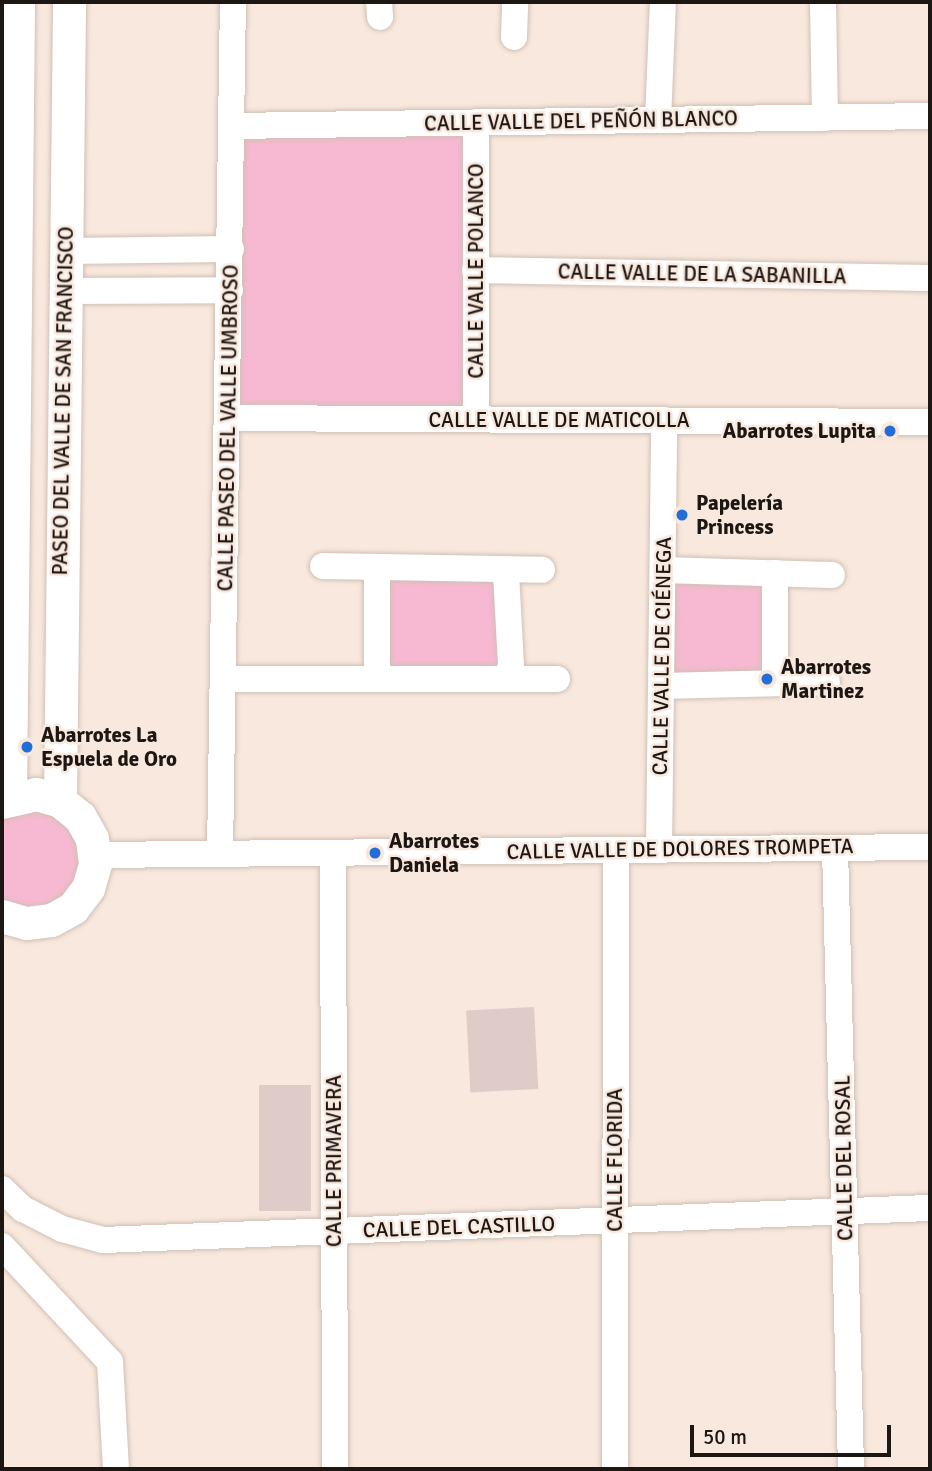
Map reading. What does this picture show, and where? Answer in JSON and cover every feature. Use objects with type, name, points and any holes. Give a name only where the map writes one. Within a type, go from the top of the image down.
[{"type":"street","points":[[2,946],[14,920],[51,920],[72,908],[88,888],[94,855],[79,817],[60,801],[36,794],[6,799],[8,249],[18,2]]},
{"type":"street","name":"PASEO DEL VALLE DE SAN FRANCISCO","points":[[60,801],[69,2]]},
{"type":"street","name":"CALLE PASEO DEL VALLE UMBROSO","points":[[220,854],[229,418],[233,2]]},
{"type":"street","points":[[514,37],[515,2]]},
{"type":"street","points":[[658,120],[663,2]]},
{"type":"street","points":[[823,2],[825,118]]},
{"type":"street","name":"CALLE VALLE DEL PEÑÓN BLANCO","points":[[232,126],[930,116]]},
{"type":"street","name":"CALLE VALLE POLANCO","points":[[476,122],[476,419]]},
{"type":"street","points":[[65,251],[230,249]]},
{"type":"street","name":"CALLE VALLE DE LA SABANILLA","points":[[475,270],[930,278]]},
{"type":"street","points":[[64,291],[230,290]]},
{"type":"street","name":"CALLE VALLE DE MATICOLLA","points":[[229,418],[930,422]]},
{"type":"street","name":"CALLE VALLE DE CIÉNEGA","points":[[659,849],[664,420]]},
{"type":"street","points":[[323,566],[506,573],[542,570]]},
{"type":"street","points":[[377,568],[377,678]]},
{"type":"street","points":[[663,570],[832,575]]},
{"type":"street","points":[[506,573],[511,666],[506,678]]},
{"type":"street","points":[[775,573],[775,683]]},
{"type":"street","points":[[223,679],[557,679]]},
{"type":"street","points":[[662,686],[827,682]]},
{"type":"street","name":"CALLE VALLE DE DOLORES TROMPETA","points":[[94,855],[930,847]]},
{"type":"street","name":"CALLE DEL ROSAL","points":[[835,848],[852,1469]]},
{"type":"street","name":"CALLE FLORIDA","points":[[615,1469],[616,850]]},
{"type":"street","name":"CALLE PRIMAVERA","points":[[333,853],[335,1469]]},
{"type":"street","name":"CALLE DEL CASTILLO","points":[[2,1189],[23,1209],[62,1229],[103,1240],[930,1208]]},
{"type":"street","points":[[2,1246],[110,1362],[116,1469]]},
{"type":"shaded area","points":[[232,122],[476,122],[476,419],[232,419]]},
{"type":"shaded area","points":[[377,568],[506,573],[502,682],[373,678]]},
{"type":"shaded area","points":[[663,576],[773,576],[773,684],[663,684]]},
{"type":"shaded area","points":[[17,809],[50,809],[84,844],[73,893],[43,911],[2,900],[2,817]]},
{"type":"building","points":[[534,1007],[538,1089],[470,1092],[466,1011]]},
{"type":"building","points":[[259,1085],[311,1085],[311,1211],[259,1211]]},
{"type":"place","name":"Abarrotes Lupita","points":[[890,431]]},
{"type":"place","name":"Papelería Princess","points":[[682,515]]},
{"type":"place","name":"Abarrotes Martinez","points":[[767,679]]},
{"type":"place","name":"Abarrotes La Espuela de Oro","points":[[27,747]]},
{"type":"place","name":"Abarrotes Daniela","points":[[375,853]]}]
